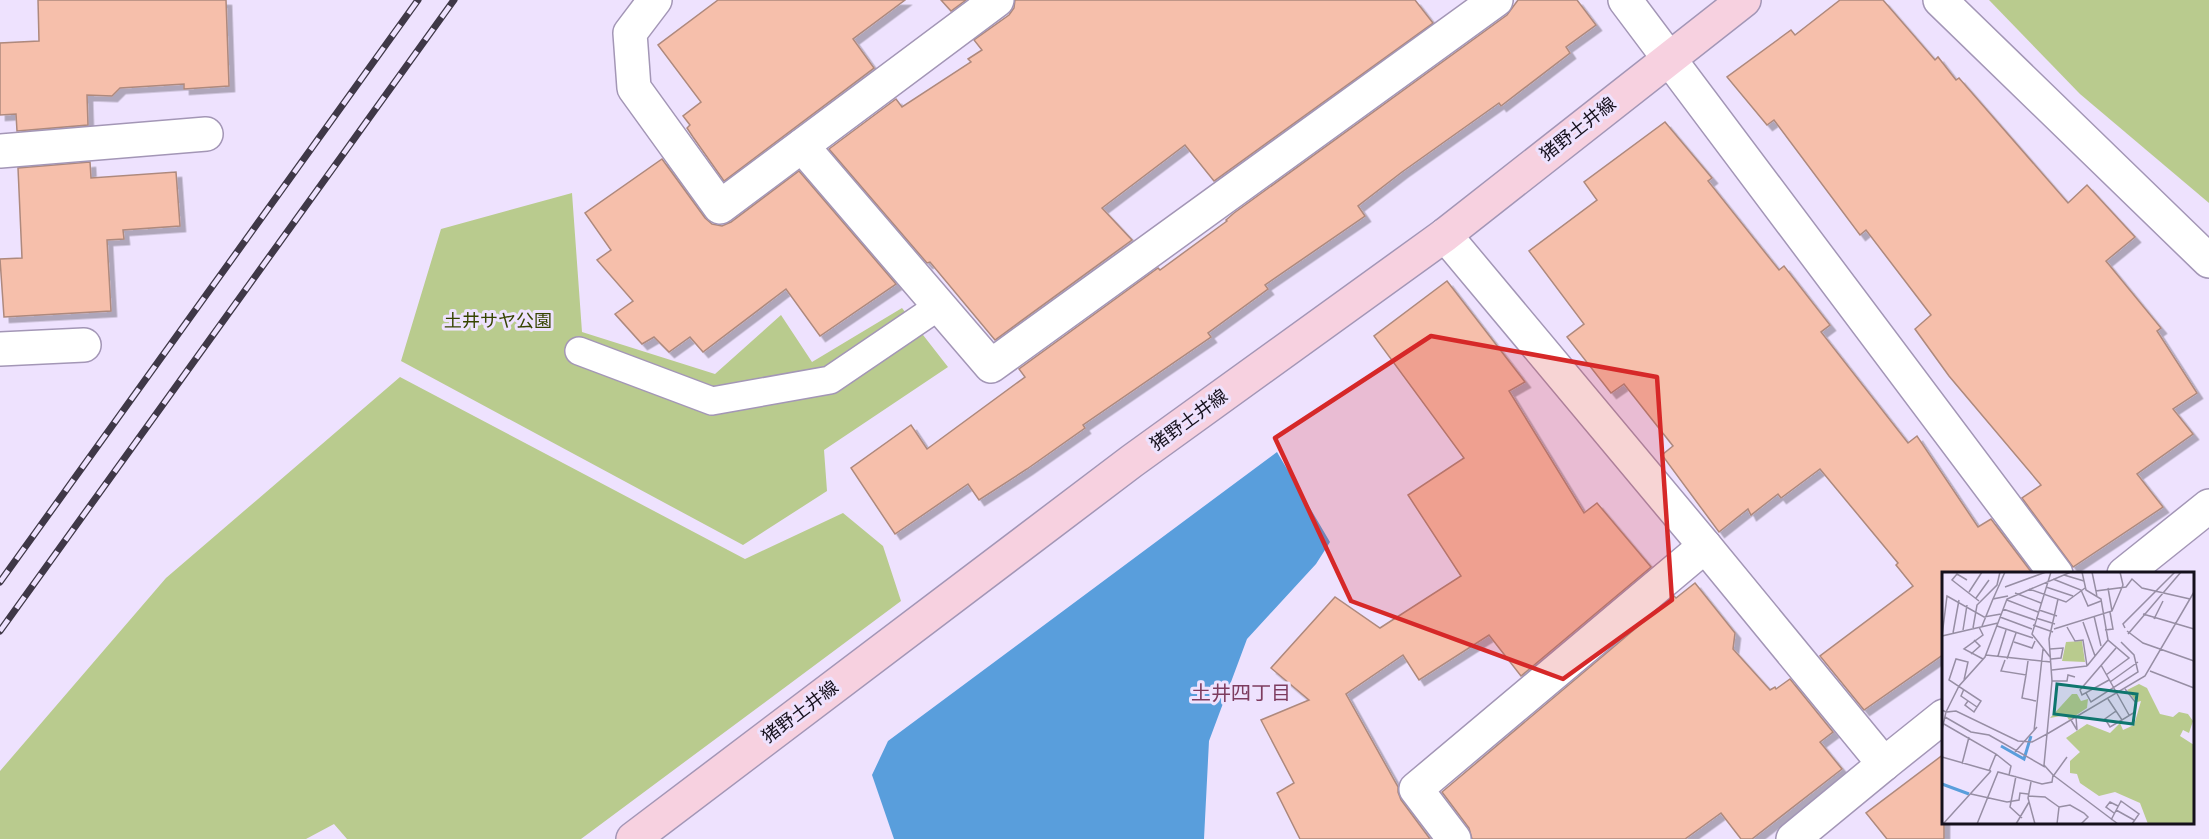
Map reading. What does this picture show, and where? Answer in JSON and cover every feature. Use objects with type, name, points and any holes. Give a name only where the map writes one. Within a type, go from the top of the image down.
[{"type":"main road","name":"猪野土井線","points":[[633,839],[1132,461],[1445,235],[1744,0]]},
{"type":"street","points":[[655,0],[630,33],[634,88],[720,207],[997,0]]},
{"type":"street","points":[[802,146],[991,366],[1496,0]]},
{"type":"street","points":[[1624,0],[2055,572]]},
{"type":"street","points":[[1940,0],[2209,261]]},
{"type":"street","points":[[0,151],[207,134]]},
{"type":"street","points":[[1445,235],[1884,764]]},
{"type":"street","points":[[0,349],[84,345]]},
{"type":"street","points":[[2125,572],[2209,506]]},
{"type":"street","points":[[1454,839],[1416,789],[1705,546]]},
{"type":"street","points":[[1812,833],[1884,764],[1942,718]]},
{"type":"lane","points":[[579,351],[712,401],[831,380],[939,306]]},
{"type":"highlighted area","points":[[1431,336],[1657,377],[1672,600],[1563,679],[1351,601],[1275,438]]},
{"type":"green space","points":[[1989,0],[2209,0],[2209,203],[2080,94]]},
{"type":"green space","name":"土井サヤ公園","points":[[572,193],[582,332],[715,374],[781,315],[812,362],[902,308],[948,367],[824,450],[827,491],[743,545],[401,361],[441,229]]},
{"type":"green space","points":[[400,377],[745,559],[843,513],[883,546],[901,601],[581,839],[347,839],[334,824],[306,839],[0,839],[0,771],[166,578]]},
{"type":"water","points":[[1277,452],[1330,542],[1316,564],[1247,639],[1209,741],[1204,839],[894,839],[872,775],[888,741]]},
{"type":"building","points":[[38,0],[226,0],[229,86],[184,89],[184,84],[120,88],[112,96],[87,95],[88,125],[17,131],[16,114],[0,115],[0,43],[39,41]]},
{"type":"building","points":[[718,0],[905,0],[853,39],[874,68],[724,181],[687,128],[690,125],[683,116],[701,102],[658,45]]},
{"type":"building","points":[[941,0],[966,0],[951,11]]},
{"type":"building","points":[[1015,0],[1415,0],[1433,23],[1214,181],[1185,145],[1102,208],[1132,240],[995,340],[930,262],[927,263],[829,149],[896,99],[902,107],[971,62],[968,59],[982,50],[974,40],[1009,15],[1014,8]]},
{"type":"building","points":[[1518,0],[1577,0],[1596,25],[1566,47],[1570,53],[1501,106],[1499,103],[1358,206],[1365,216],[1265,285],[1268,289],[1208,333],[1211,337],[1083,425],[1085,428],[1027,469],[979,500],[968,484],[895,534],[851,468],[911,425],[927,449],[1025,377],[1019,369],[1158,268],[1160,270],[1227,221],[1234,213],[1507,15]]},
{"type":"building","points":[[1840,0],[1883,0],[1935,60],[1938,57],[1956,80],[1959,78],[2068,203],[2087,185],[2135,237],[2106,261],[2161,328],[2157,331],[2197,393],[2173,409],[2193,434],[2137,474],[2163,507],[2073,567],[2022,498],[2041,485],[1949,376],[1915,329],[1931,315],[1866,230],[1860,235],[1774,120],[1767,125],[1727,77],[1791,30],[1795,35]]},
{"type":"building","points":[[1665,122],[1712,178],[1708,181],[1779,270],[1784,266],[1830,325],[1821,332],[1908,443],[1917,436],[1978,527],[1991,519],[2031,572],[1942,572],[1942,655],[1864,710],[1820,656],[1913,586],[1896,565],[1898,563],[1820,469],[1781,498],[1778,494],[1751,515],[1748,509],[1719,532],[1662,455],[1673,446],[1624,384],[1611,393],[1567,337],[1584,324],[1529,251],[1597,200],[1584,182]]},
{"type":"building","points":[[662,159],[705,218],[712,224],[722,226],[731,222],[799,171],[896,284],[820,336],[786,289],[703,352],[690,337],[669,352],[654,337],[642,344],[615,314],[633,301],[597,260],[611,250],[585,213]]},
{"type":"building","points":[[90,162],[91,178],[176,172],[180,226],[123,230],[124,239],[107,240],[111,311],[4,317],[0,259],[22,258],[18,168]]},
{"type":"building","points":[[1447,281],[1525,382],[1509,391],[1584,513],[1597,503],[1651,567],[1521,676],[1489,635],[1419,680],[1403,655],[1346,694],[1398,787],[1401,800],[1430,839],[1300,839],[1277,793],[1294,783],[1261,720],[1309,700],[1271,668],[1335,597],[1380,628],[1461,576],[1408,495],[1464,458],[1374,336]]},
{"type":"building","points":[[1695,583],[1735,633],[1733,649],[1770,690],[1775,687],[1776,689],[1790,679],[1833,732],[1820,742],[1842,769],[1752,839],[1741,839],[1721,813],[1685,839],[1472,839],[1469,828],[1442,792],[1674,596],[1676,598]]},
{"type":"building","points":[[1942,756],[1944,839],[1887,839],[1866,813]]},
{"type":"railway","points":[[0,582],[418,0]]},
{"type":"railway","points":[[0,631],[454,0]]},
{"type":"district","name":"土井四丁目","points":[[1241,693]]}]
